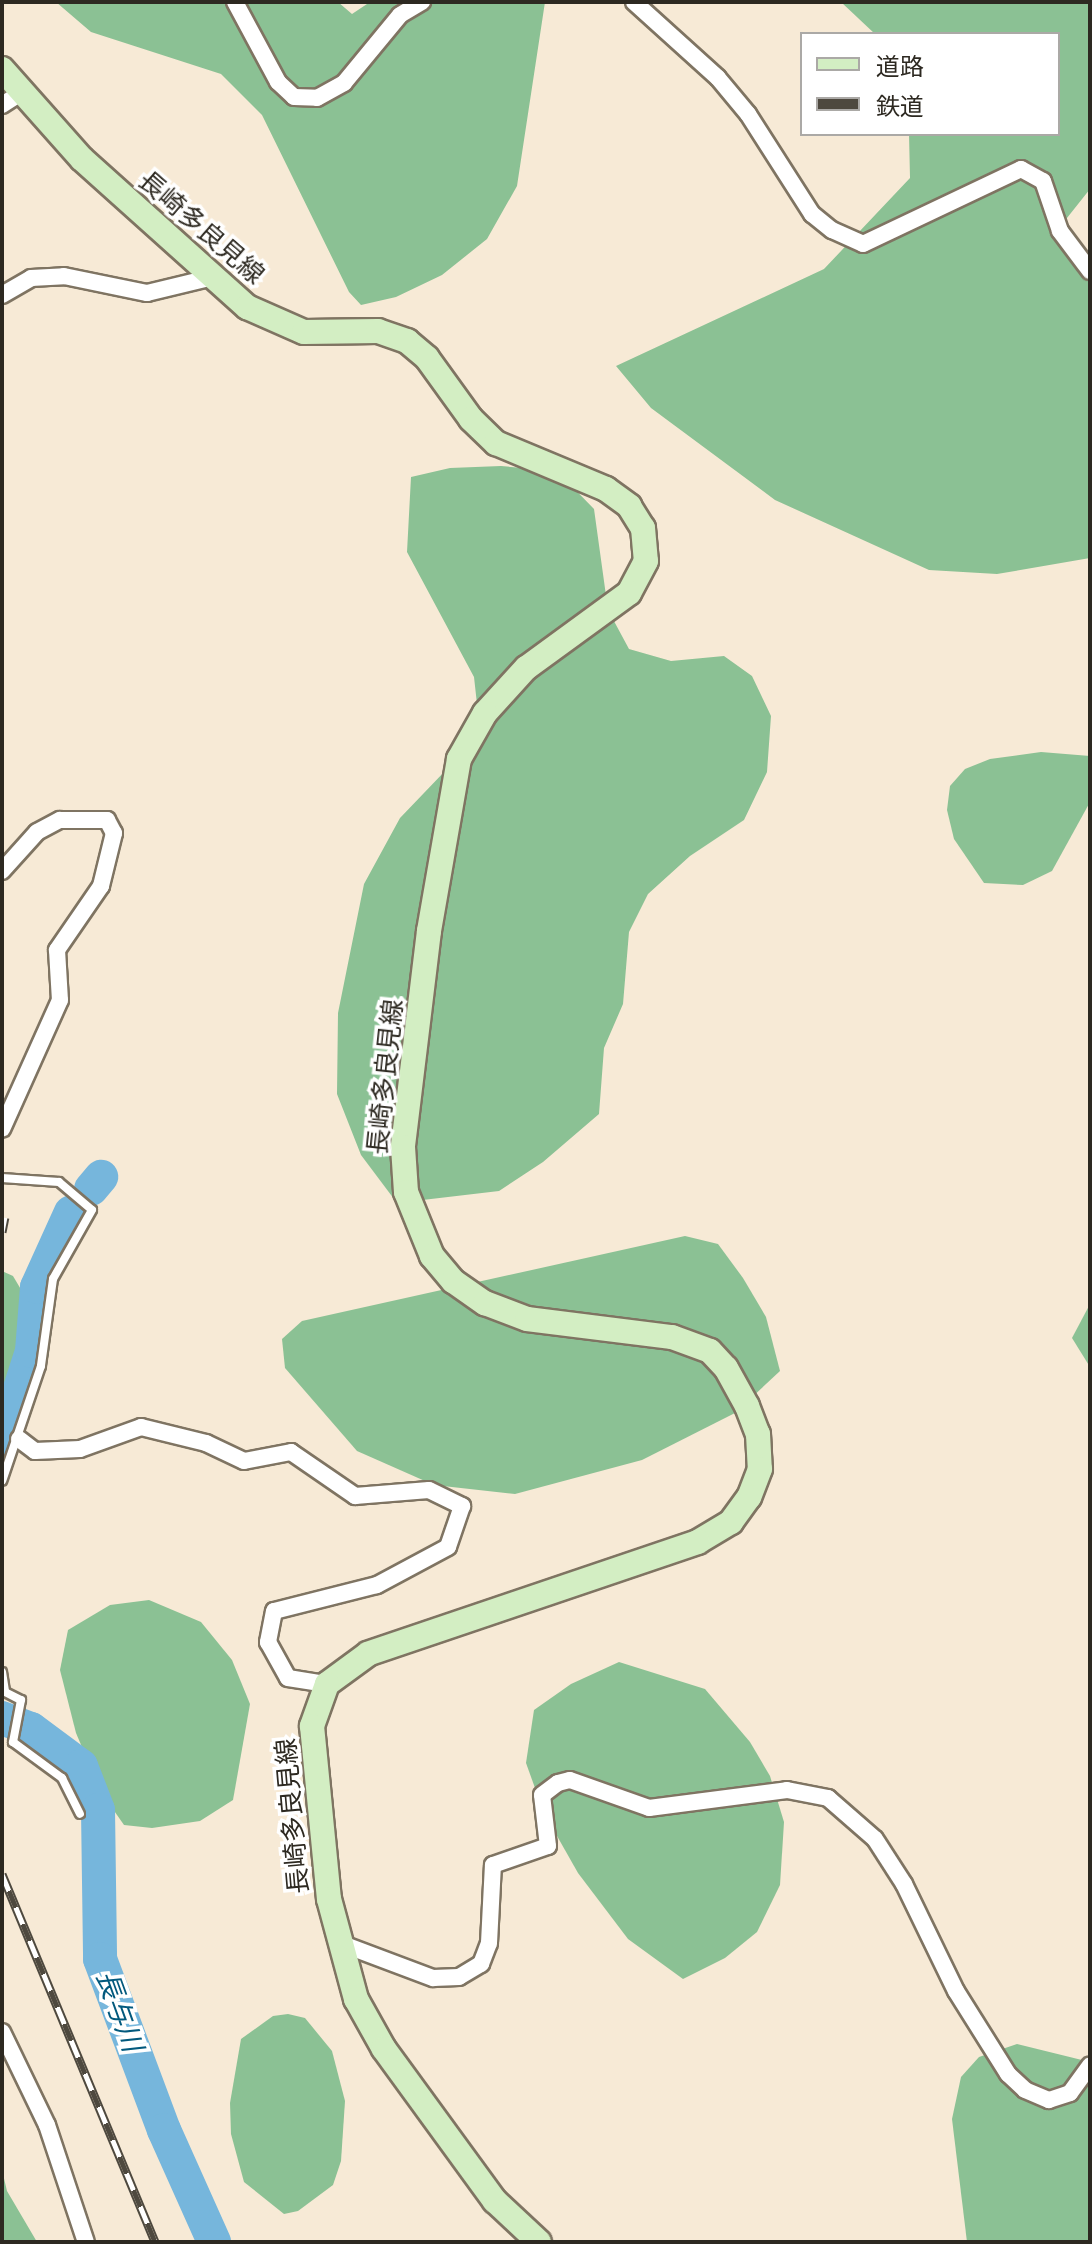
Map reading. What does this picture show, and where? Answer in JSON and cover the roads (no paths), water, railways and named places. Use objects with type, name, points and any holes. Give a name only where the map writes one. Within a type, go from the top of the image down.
[{"type":"main road","name":"長崎多良見線","points":[[2,69],[12,99],[82,159],[209,278],[269,320],[304,332],[378,331],[407,341],[427,358],[471,419],[496,443],[606,489],[629,506],[643,528],[646,561],[629,593],[526,668],[485,713],[459,759],[429,931],[403,1147],[406,1192],[416,1226],[453,1281],[485,1303],[527,1319],[672,1337],[710,1351],[726,1368],[758,1434],[760,1469],[749,1497],[731,1522],[698,1542],[368,1654],[327,1684],[312,1726],[322,1850],[337,1942],[356,1999],[384,2049],[495,2201],[539,2242]]},
{"type":"street","points":[[235,2],[278,82],[294,97],[317,98],[344,83],[400,15],[422,2]]},
{"type":"street","points":[[634,2],[718,78],[748,114],[812,214],[832,230],[863,244],[1021,169],[1043,181],[1060,231],[1090,271]]},
{"type":"street","points":[[2,295],[31,278],[64,276],[147,293],[209,278]]},
{"type":"street","points":[[2,871],[37,832],[60,820],[107,820],[114,833],[101,886],[57,950],[60,1000],[2,1129]]},
{"type":"street","points":[[19,1439],[35,1451],[80,1449],[141,1427],[206,1443],[244,1461],[291,1452],[355,1496],[429,1490],[462,1506],[448,1547],[377,1585],[274,1611],[268,1642],[288,1678],[327,1684]]},
{"type":"street","points":[[337,1942],[433,1978],[459,1977],[481,1964],[489,1943],[493,1865],[548,1846],[542,1795],[558,1783],[570,1780],[649,1808],[787,1790],[828,1798],[875,1839],[904,1884],[956,1991],[1016,2082],[1049,2100],[1065,2096],[1090,2065]]},
{"type":"street","points":[[2,2032],[47,2125],[86,2242]]},
{"type":"lane","points":[[2,1178],[59,1182],[92,1210],[53,1279],[41,1366],[19,1439],[2,1481]]},
{"type":"lane","points":[[2,1672],[5,1692],[21,1700],[13,1742],[62,1778],[80,1814]]},
{"type":"waterway","points":[[91,1189],[101,1177]]},
{"type":"waterway","points":[[2,1444],[32,1351],[37,1287],[71,1212]]},
{"type":"waterway","name":"長与川","points":[[2,1718],[31,1729],[81,1766],[98,1810],[100,1959],[164,2130],[214,2242]]},
{"type":"railway","points":[[2,1232],[5,1217]]},
{"type":"railway","points":[[2,1874],[155,2242]]}]
